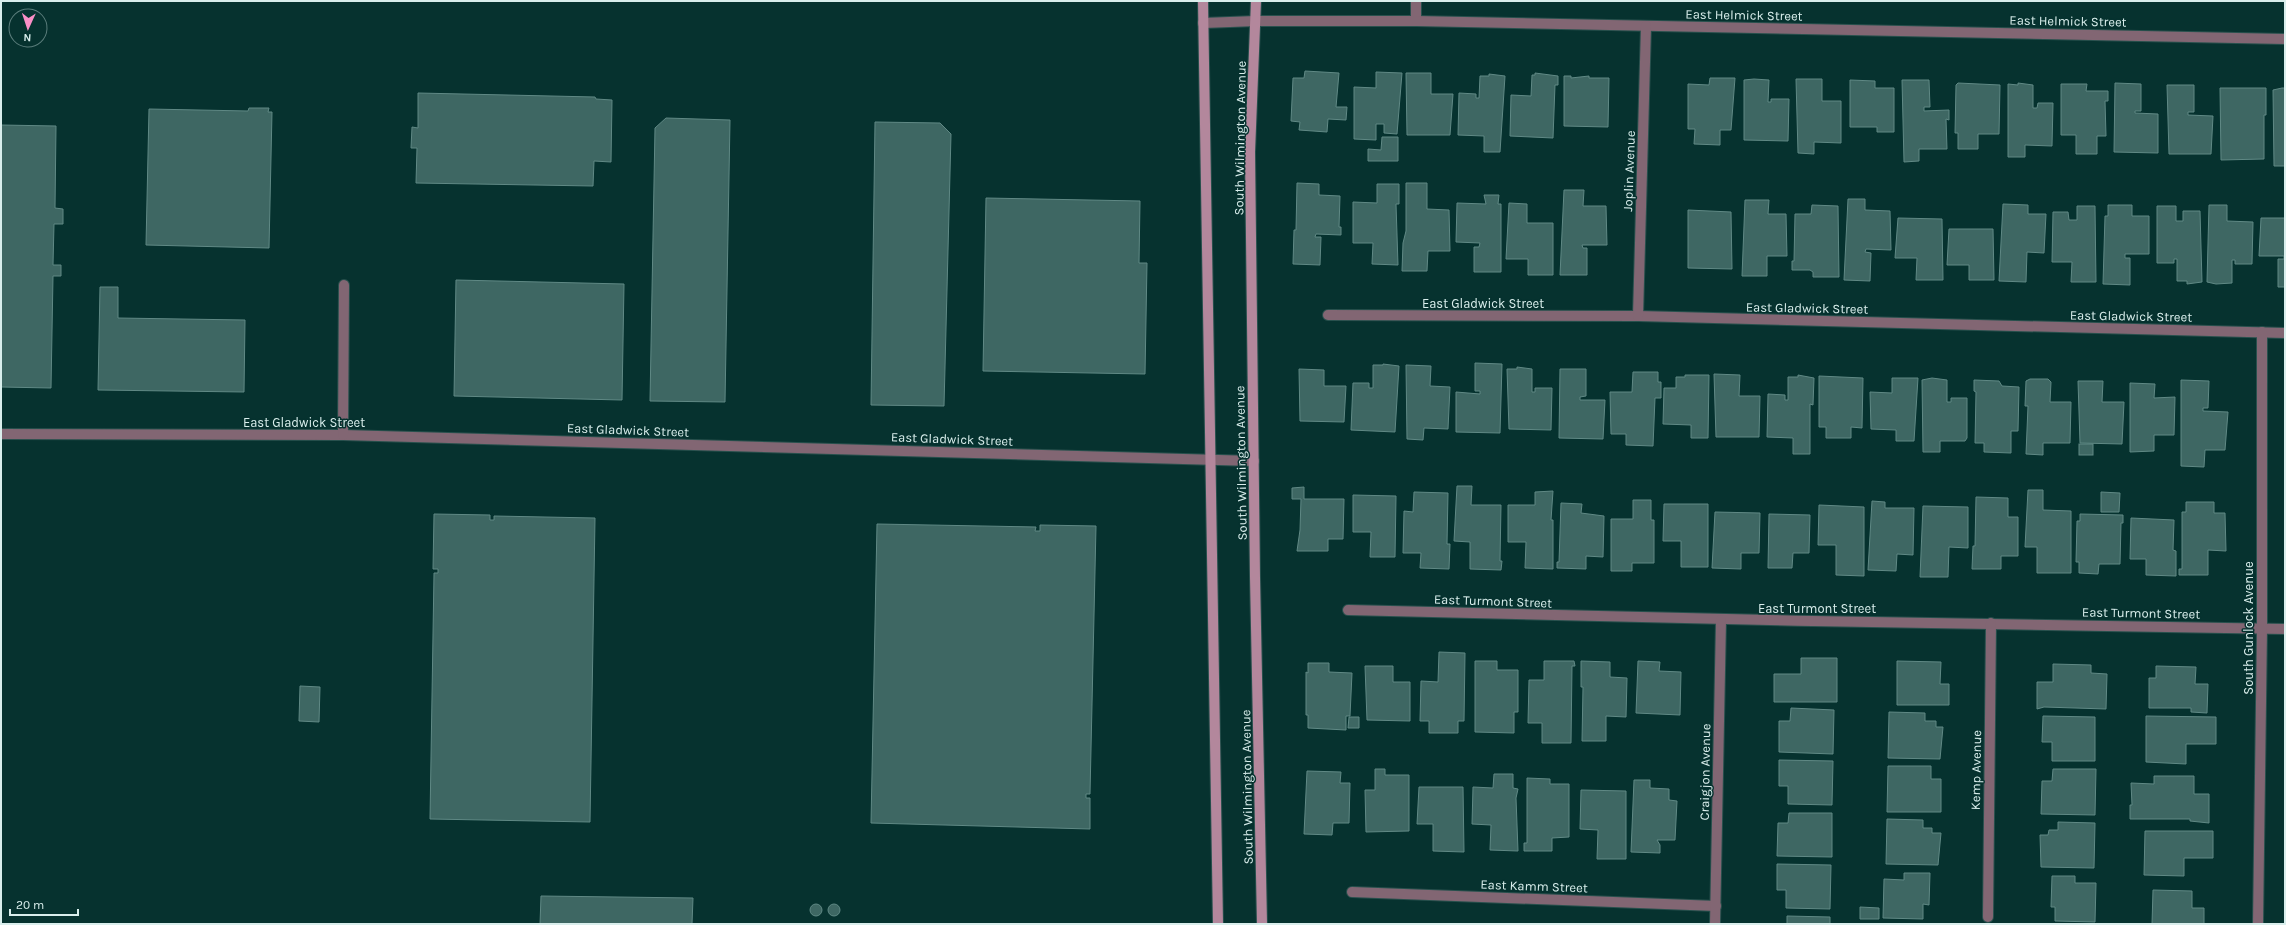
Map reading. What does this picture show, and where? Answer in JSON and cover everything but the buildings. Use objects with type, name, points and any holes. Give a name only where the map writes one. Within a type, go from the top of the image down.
[{"type":"main road","points":[[1203,1],[1209,460],[1218,924]]},
{"type":"main road","name":"South Wilmington Avenue","points":[[1256,1],[1250,152],[1262,924]]},
{"type":"street","points":[[1416,1],[1416,21]]},
{"type":"street","name":"East Helmick Street","points":[[1203,23],[1256,20],[1416,21],[2285,39]]},
{"type":"street","name":"Joplin Avenue","points":[[1638,316],[1646,26]]},
{"type":"street","points":[[343,435],[344,285]]},
{"type":"street","name":"East Gladwick Street","points":[[1328,315],[1638,316],[2285,333]]},
{"type":"street","name":"South Gunlock Avenue","points":[[2258,924],[2262,628],[2262,332]]},
{"type":"street","name":"East Gladwick Street","points":[[1,434],[343,435],[1254,461]]},
{"type":"street","name":"East Turmont Street","points":[[1348,610],[1721,620],[1991,622],[2285,629]]},
{"type":"street","name":"Craigjon Avenue","points":[[1715,924],[1721,620]]},
{"type":"street","name":"Kemp Avenue","points":[[1988,917],[1991,622]]},
{"type":"street","name":"East Kamm Street","points":[[1352,892],[1716,906]]}]
